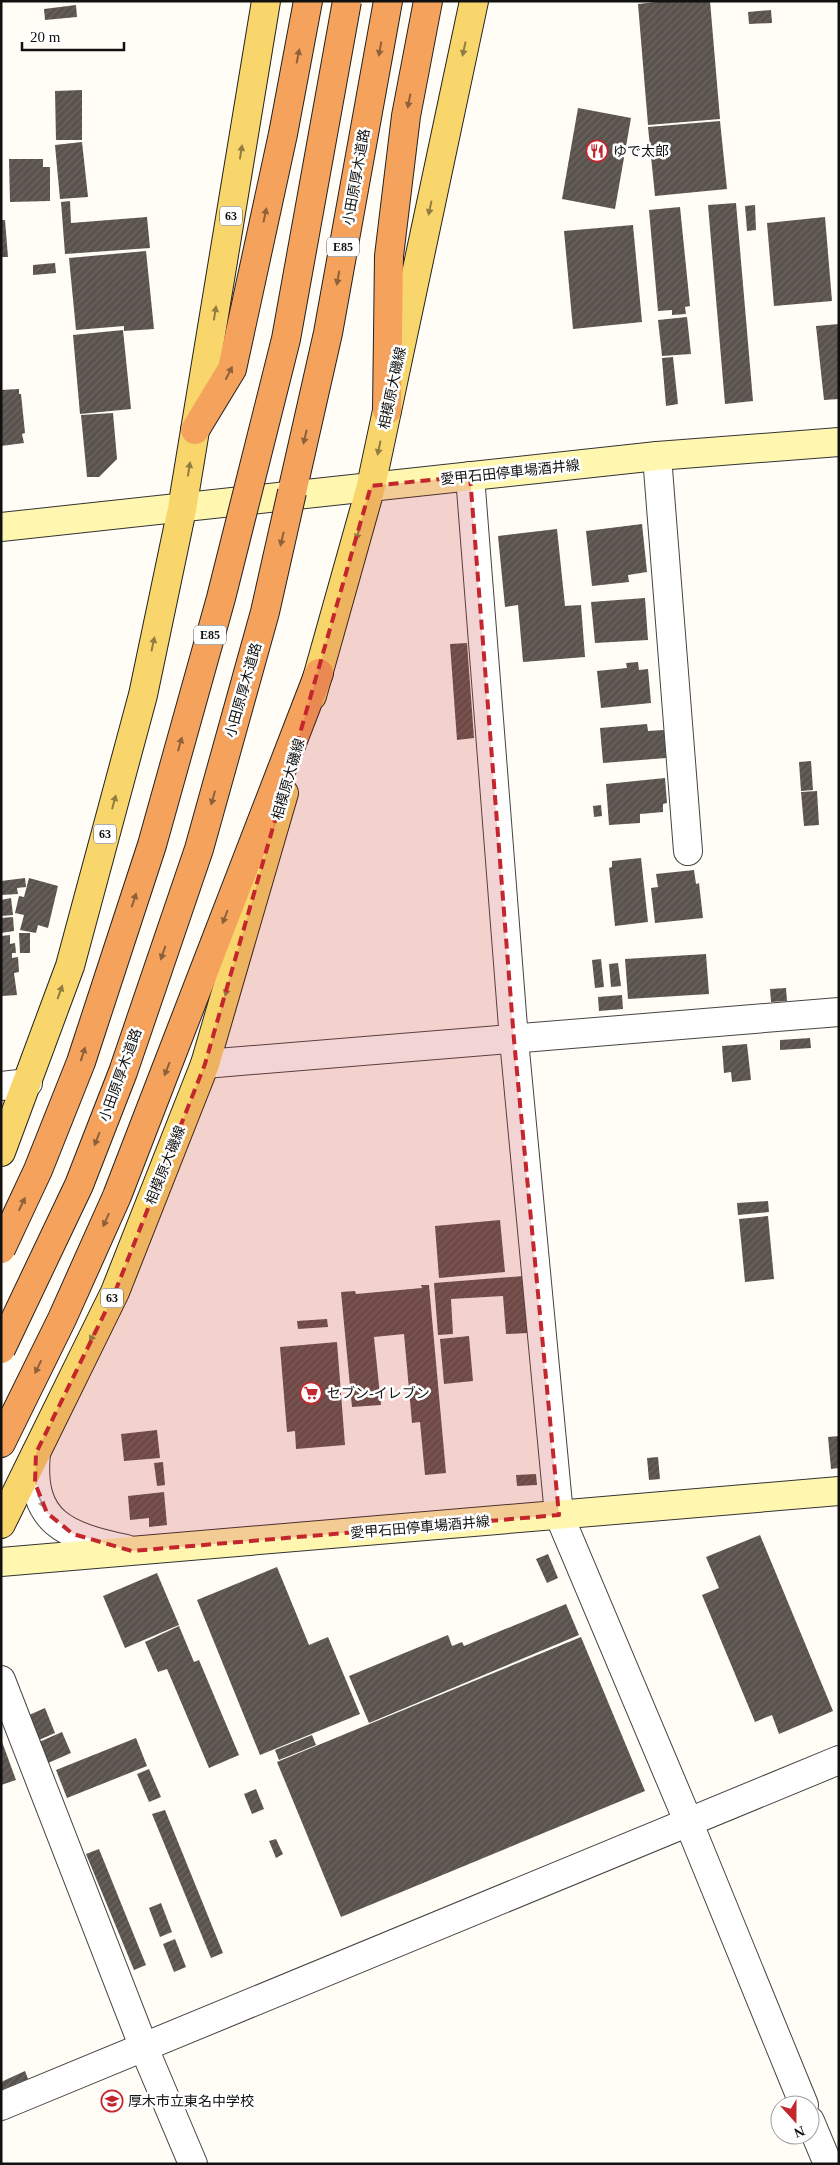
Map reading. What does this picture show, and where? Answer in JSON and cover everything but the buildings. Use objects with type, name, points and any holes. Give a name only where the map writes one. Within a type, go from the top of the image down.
[{"type":"highway","points":[[195,430],[232,369],[308,1]]},
{"type":"highway","name":"E85","points":[[1,1249],[38,1170],[81,1062],[152,845],[216,617],[286,338],[346,1]]},
{"type":"highway","name":"小田原厚木道路","points":[[1,1349],[33,1286],[82,1177],[123,1072],[199,848],[265,612],[328,333],[388,1]]},
{"type":"highway","points":[[387,410],[389,256],[406,116],[428,1]]},
{"type":"highway","points":[[1,1443],[62,1318],[117,1196],[319,673]]},
{"type":"main road","name":"63","points":[[1,1152],[14,1084],[70,966],[143,695],[182,508],[266,1]]},
{"type":"main road","name":"相模原大磯線","points":[[1,1524],[115,1292],[205,1064],[319,673],[371,486],[474,1]]},
{"type":"main road","name":"愛甲石田停車場酒井線","points":[[1,527],[657,456],[839,442]]},
{"type":"main road","name":"愛甲石田停車場酒井線","points":[[1,1562],[839,1491]]},
{"type":"street","points":[[657,456],[660,648],[674,819],[688,851]]},
{"type":"street","points":[[470,476],[514,1040],[559,1515],[688,1821],[800,2095]]},
{"type":"street","points":[[205,1064],[839,1012]]},
{"type":"street","points":[[36,1453],[35,1483],[40,1502],[47,1513],[73,1534],[92,1542],[132,1551]]},
{"type":"street","points":[[1,1680],[144,2048],[193,2164]]},
{"type":"street","points":[[1,2106],[839,1760]]},
{"type":"street","points":[[820,2145],[828,2164]]},
{"type":"highlighted area","points":[[470,476],[514,1040],[559,1515],[132,1551],[73,1534],[47,1513],[35,1483],[36,1453],[115,1292],[205,1064],[371,486]]},
{"type":"place","name":"ゆで太郎","points":[[597,151]]},
{"type":"place","name":"セブン-イレブン","points":[[311,1393]]},
{"type":"place","name":"厚木市立東名中学校","points":[[112,2101]]}]
